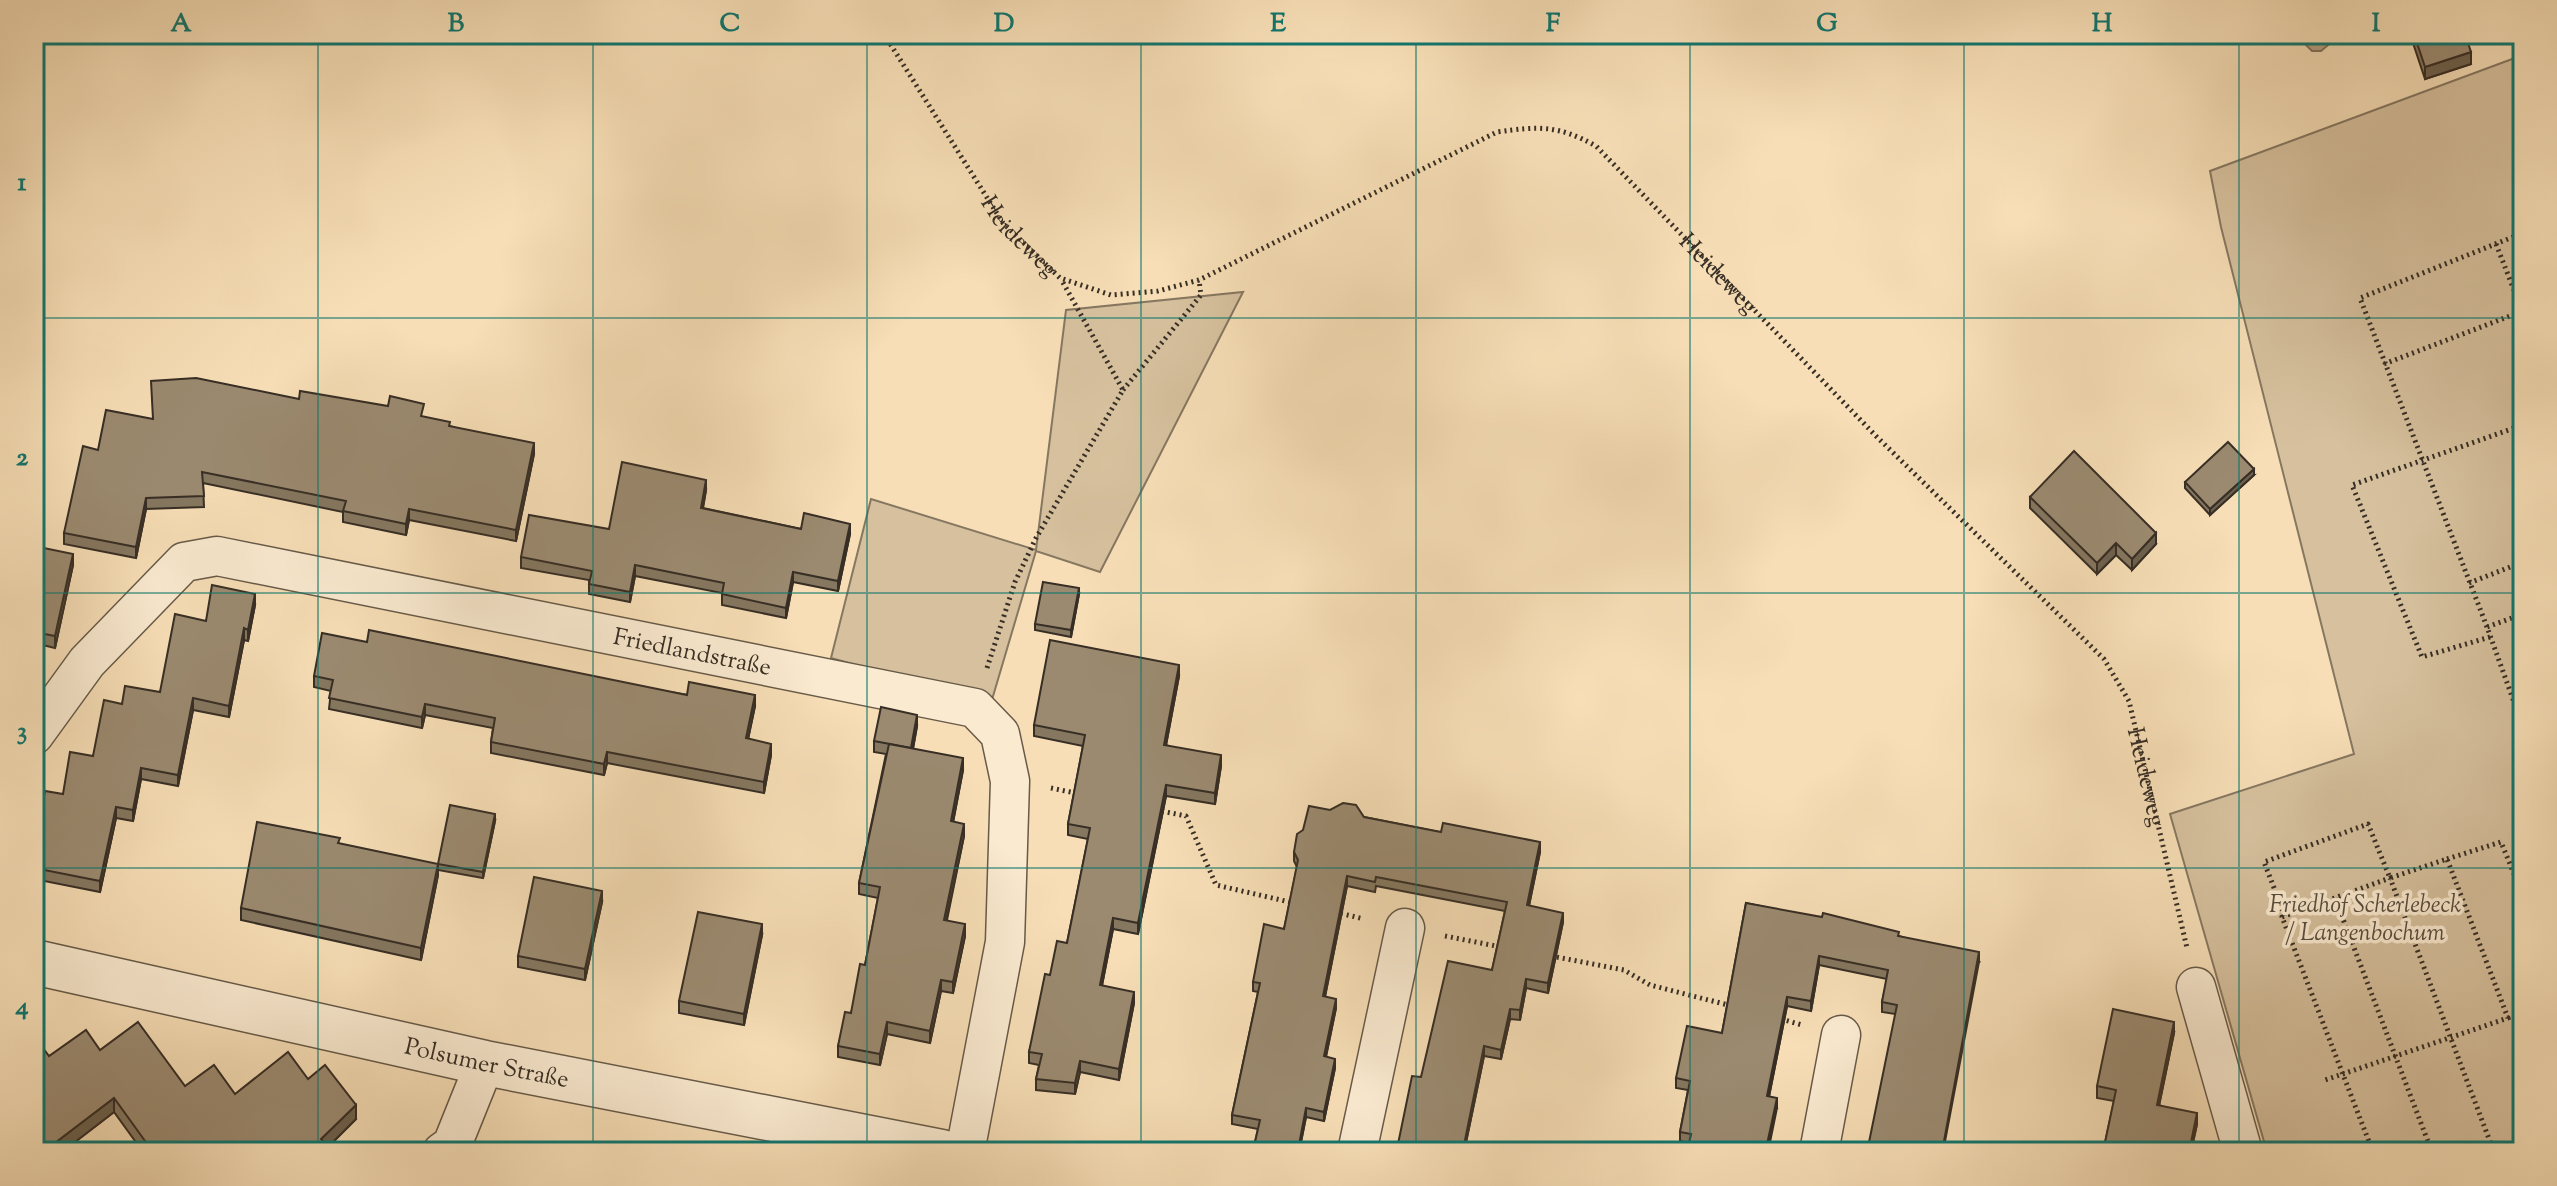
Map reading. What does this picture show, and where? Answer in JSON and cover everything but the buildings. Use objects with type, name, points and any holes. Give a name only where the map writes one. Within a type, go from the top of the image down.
[{"type":"street","name":"Friedlandstraße","points":[[34,735],[87,662],[184,562],[217,556],[975,708]]},
{"type":"street","points":[[965,1152],[1005,942],[1010,781],[1000,734],[975,708]]},
{"type":"street","points":[[1357,1152],[1405,928]]},
{"type":"street","name":"Polsumer Straße","points":[[34,962],[485,1063],[942,1152]]},
{"type":"street","points":[[2196,987],[2243,1152]]},
{"type":"street","points":[[1819,1152],[1841,1035]]},
{"type":"street","points":[[442,1152],[452,1145],[485,1063]]},
{"type":"path","name":"Heideweg","points":[[884,34],[1003,223],[1060,278],[1111,295],[1158,291],[1199,280],[1497,132],[1539,126],[1569,131],[1596,146],[1876,436],[2104,659],[2129,701],[2196,987]]},
{"type":"path","points":[[2523,233],[2360,298],[2523,727]]},
{"type":"path","points":[[2384,364],[2523,312],[2496,244]]},
{"type":"path","points":[[1060,278],[1123,390]]},
{"type":"path","points":[[975,708],[1015,582],[1036,538],[1123,390],[1201,295],[1199,280]]},
{"type":"path","points":[[2490,637],[2422,657],[2352,485],[2523,425]]},
{"type":"path","points":[[2469,583],[2523,562]]},
{"type":"path","points":[[2487,627],[2523,614]]},
{"type":"path","points":[[2285,916],[2264,862],[2368,824],[2494,1152]]},
{"type":"path","points":[[2373,1152],[2282,917],[2501,842],[2523,896]]},
{"type":"path","points":[[2447,859],[2508,1018]]},
{"type":"path","points":[[2335,898],[2432,1152]]},
{"type":"path","points":[[2325,1080],[2523,1012]]},
{"type":"green space","name":"Friedhof Scherlebeck / Langenbochum","points":[[2523,55],[2523,1152],[2267,1152],[2170,814],[2354,754],[2221,227],[2210,171]]},
{"type":"green space","points":[[1243,292],[1100,572],[1036,551],[991,703],[831,658],[871,499],[1036,550],[1066,310]]},
{"type":"shaded area","points":[[2295,34],[2341,34],[2321,51],[2312,51]]}]
